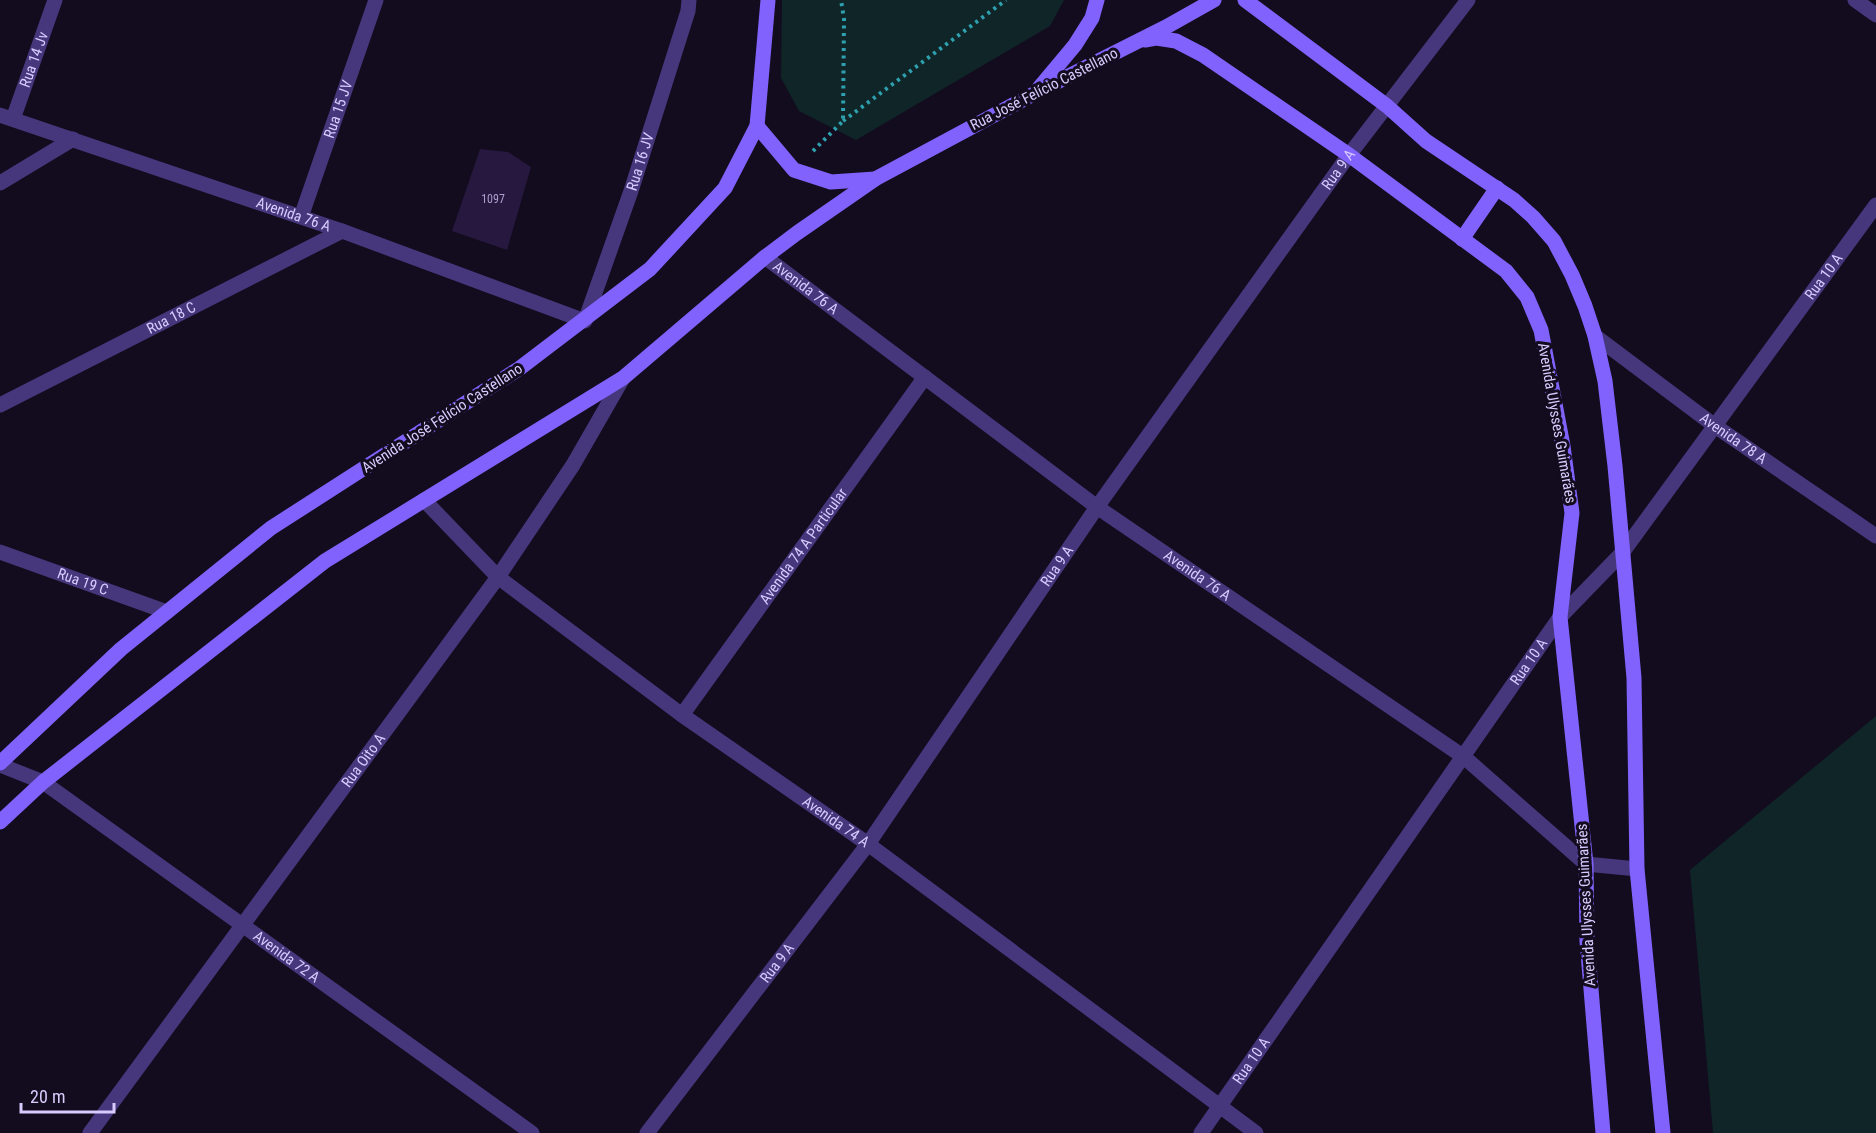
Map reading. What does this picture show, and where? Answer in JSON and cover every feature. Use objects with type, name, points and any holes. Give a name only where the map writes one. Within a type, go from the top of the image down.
[{"type":"main road","name":"Avenida José Felício Castellano","points":[[0,764],[121,649],[271,528],[520,368],[585,321],[650,269],[725,188],[757,126],[768,0]]},
{"type":"main road","points":[[1035,93],[1075,45],[1092,18],[1096,0]]},
{"type":"main road","name":"Rua José Felício Castellano","points":[[875,179],[1214,0]]},
{"type":"main road","points":[[1245,0],[1387,105],[1426,141],[1497,188],[1533,217],[1554,241],[1572,275],[1595,336],[1609,410],[1634,678],[1637,869],[1663,1133]]},
{"type":"main road","name":"Avenida Ulysses Guimarães","points":[[1136,42],[1156,38],[1176,41],[1203,55],[1349,155],[1506,271],[1527,297],[1541,330],[1563,446],[1572,513],[1560,617],[1586,864],[1587,941],[1602,1133]]},
{"type":"main road","points":[[757,126],[794,170],[831,182],[875,179]]},
{"type":"main road","points":[[0,822],[43,782],[325,561],[623,378],[765,257],[875,179]]},
{"type":"main road","points":[[1462,239],[1497,188]]},
{"type":"street","name":"Rua 14 Jv","points":[[6,117],[55,0]]},
{"type":"street","name":"Rua 15 JV","points":[[301,217],[376,0]]},
{"type":"street","name":"Rua 16 JV","points":[[585,321],[656,116],[688,11],[689,0]]},
{"type":"street","name":"Rua 9 A","points":[[647,1133],[868,844],[1096,507],[1349,155],[1468,0]]},
{"type":"street","points":[[1855,0],[1876,15]]},
{"type":"street","name":"Avenida 76 A","points":[[6,117],[342,231],[585,321]]},
{"type":"street","points":[[0,183],[73,139]]},
{"type":"street","name":"Rua 10 A","points":[[1201,1133],[1560,617],[1622,553],[1876,205]]},
{"type":"street","name":"Rua 18 C","points":[[0,405],[342,231]]},
{"type":"street","name":"Avenida 76 A","points":[[765,257],[1096,507],[1464,758],[1586,864]]},
{"type":"street","name":"Avenida 78 A","points":[[1595,336],[1715,426],[1876,536]]},
{"type":"street","name":"Avenida 74 A Particular","points":[[682,715],[925,377]]},
{"type":"street","name":"Rua Oito A","points":[[90,1133],[498,577],[573,465],[623,378]]},
{"type":"street","name":"Avenida 74 A","points":[[424,500],[498,577],[682,715],[868,844],[1256,1133]]},
{"type":"street","name":"Rua 19 C","points":[[0,552],[167,612]]},
{"type":"street","name":"Avenida 72 A","points":[[0,764],[43,782],[532,1133]]},
{"type":"street","points":[[1586,864],[1637,869]]},
{"type":"path","points":[[842,0],[844,19],[843,121]]},
{"type":"path","points":[[794,170],[843,121],[1006,0]]},
{"type":"green space","points":[[782,0],[1064,0],[1050,26],[856,140],[799,111],[781,78]]},
{"type":"green space","points":[[1876,716],[1876,1133],[1713,1133],[1690,870]]},
{"type":"building","points":[[480,149],[508,152],[531,167],[507,250],[452,231]]}]
